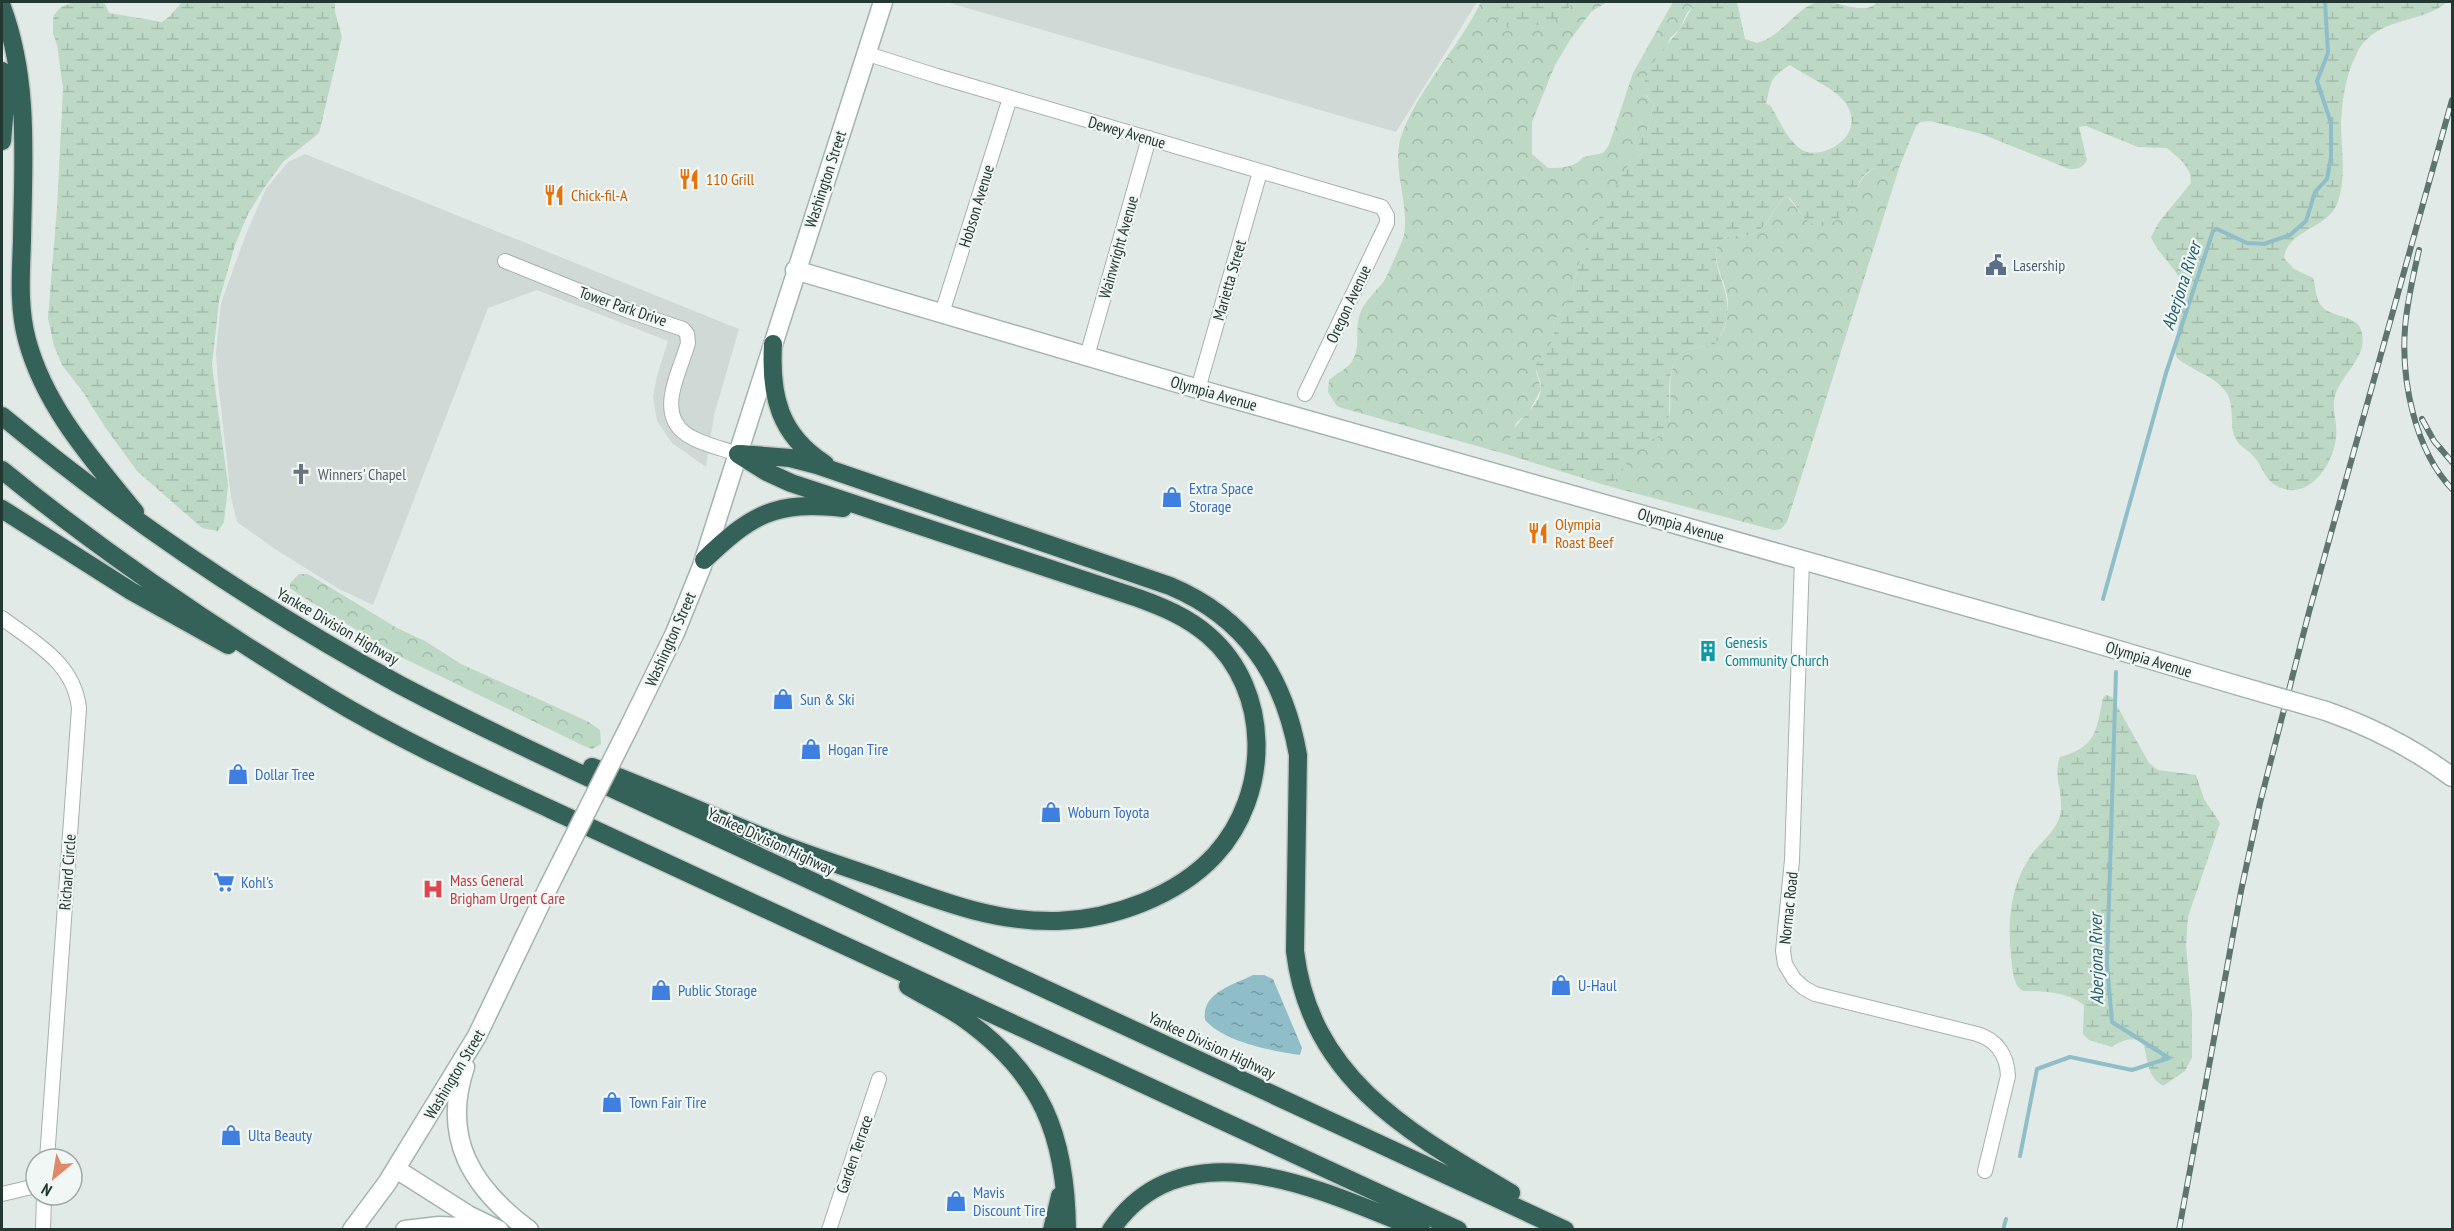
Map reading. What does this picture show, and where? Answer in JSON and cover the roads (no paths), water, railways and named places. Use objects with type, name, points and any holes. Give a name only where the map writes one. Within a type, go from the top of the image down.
[{"type":"highway","points":[[2,7],[14,51],[23,112],[21,288],[27,338],[43,380],[62,418],[149,529]]},
{"type":"highway","points":[[2,71],[5,106],[2,141]]},
{"type":"highway","points":[[773,344],[772,385],[776,404],[783,419],[807,450],[839,472]]},
{"type":"highway","name":"Yankee Division Highway","points":[[2,416],[69,471],[231,585],[315,637],[401,685],[489,730],[1565,1230]]},
{"type":"highway","points":[[738,454],[795,459],[839,472],[1170,586],[1202,602],[1238,631],[1258,653],[1271,673],[1284,698],[1292,723],[1298,765],[1294,903],[1296,960],[1305,1004],[1329,1049],[1363,1089],[1402,1125],[1446,1155],[1572,1230]]},
{"type":"highway","points":[[489,730],[645,786],[790,847],[958,907],[1001,918],[1062,921],[1116,912],[1164,892],[1200,869],[1228,838],[1244,812],[1253,780],[1257,756],[1255,721],[1249,696],[1236,669],[1217,644],[1185,618],[1160,606],[784,480],[738,454]]},
{"type":"highway","points":[[2,470],[119,560],[243,643],[328,696]]},
{"type":"highway","points":[[704,560],[742,526],[775,510],[815,506],[891,515]]},
{"type":"highway","points":[[2,509],[131,591],[193,627],[496,784],[1458,1230]]},
{"type":"highway","points":[[800,924],[962,1017],[1011,1059],[1038,1095],[1052,1125],[1059,1151],[1067,1230]]},
{"type":"highway","points":[[1111,1230],[1141,1196],[1160,1185],[1184,1177],[1222,1171],[1275,1177],[1421,1230]]},
{"type":"highway","points":[[1052,1230],[1063,1183]]},
{"type":"main road","name":"Washington Street","points":[[352,1230],[396,1169],[477,1036],[675,633],[704,560],[795,270],[883,2]]},
{"type":"main road","name":"Olympia Avenue","points":[[795,270],[1198,389],[1802,559],[2326,711],[2385,735],[2424,757],[2452,777]]},
{"type":"main road","points":[[477,1036],[459,1088],[458,1116],[463,1154],[483,1188],[529,1230]]},
{"type":"main road","points":[[396,1169],[447,1202],[498,1229]]},
{"type":"main road","points":[[405,1230],[439,1226],[498,1229]]},
{"type":"street","name":"Dewey Avenue","points":[[865,53],[1378,206],[1386,213]]},
{"type":"street","name":"Hobson Avenue","points":[[942,314],[1010,98]]},
{"type":"street","name":"Wainwright Avenue","points":[[1087,356],[1149,138]]},
{"type":"street","name":"Marietta Street","points":[[1198,389],[1260,172]]},
{"type":"street","name":"Oregon Avenue","points":[[1305,394],[1387,223],[1386,213]]},
{"type":"street","name":"Tower Park Drive","points":[[505,261],[623,309],[683,329],[687,334],[688,343],[671,397],[674,419],[681,430],[692,437],[738,454]]},
{"type":"street","name":"Normac Road","points":[[1802,559],[1792,860],[1783,946],[1785,964],[1797,982],[1815,994],[1977,1034],[1995,1043],[2006,1060],[2008,1076],[1985,1171]]},
{"type":"street","name":"Richard Circle","points":[[2,618],[60,663],[71,680],[79,708],[48,1147]]},
{"type":"street","name":"Garden Terrace","points":[[829,1230],[879,1079]]},
{"type":"street","points":[[2,1194],[24,1189]]},
{"type":"street","points":[[43,1230],[44,1207]]},
{"type":"water","points":[[1253,975],[1264,975],[1273,979],[1302,1048],[1300,1055],[1236,1040],[1213,1028],[1205,1020],[1205,1011],[1213,997],[1220,991]]},
{"type":"waterway","name":"Aberjona River","points":[[2103,599],[2166,373],[2213,231],[2217,229],[2247,243],[2264,244],[2290,235],[2306,221],[2315,192],[2327,179],[2331,157],[2331,123],[2317,81],[2328,53],[2325,2]]},
{"type":"waterway","name":"Aberjona River","points":[[2020,1156],[2037,1069],[2070,1057],[2132,1070],[2169,1058],[2112,1022],[2107,965],[2116,672]]},
{"type":"waterway","name":"Aberjona River","points":[[2003,1230],[2006,1219]]},
{"type":"railway","points":[[2179,1230],[2241,891],[2260,803],[2309,612],[2452,100]]},
{"type":"railway","points":[[2419,250],[2405,328],[2404,349],[2408,392],[2413,414],[2428,455],[2452,489]]},
{"type":"railway","points":[[2422,419],[2434,441],[2452,462]]},
{"type":"place","name":"110 Grill","points":[[689,179]]},
{"type":"place","name":"Chick-fil-A","points":[[554,195]]},
{"type":"place","name":"Lasership","points":[[1996,265]]},
{"type":"place","name":"Winners' Chapel","points":[[301,474]]},
{"type":"place","name":"Extra Space Storage","points":[[1172,497]]},
{"type":"place","name":"Olympia Roast Beef","points":[[1538,533]]},
{"type":"place","name":"Genesis Community Church","points":[[1708,651]]},
{"type":"place","name":"Sun & Ski","points":[[783,699]]},
{"type":"place","name":"Hogan Tire","points":[[811,749]]},
{"type":"place","name":"Dollar Tree","points":[[238,774]]},
{"type":"place","name":"Woburn Toyota","points":[[1051,812]]},
{"type":"place","name":"Kohl's","points":[[224,882]]},
{"type":"place","name":"Mass General Brigham Urgent Care","points":[[433,889]]},
{"type":"place","name":"U-Haul","points":[[1561,985]]},
{"type":"place","name":"Public Storage","points":[[661,990]]},
{"type":"place","name":"Town Fair Tire","points":[[612,1102]]},
{"type":"place","name":"Ulta Beauty","points":[[231,1135]]},
{"type":"place","name":"Mavis Discount Tire","points":[[956,1201]]}]
